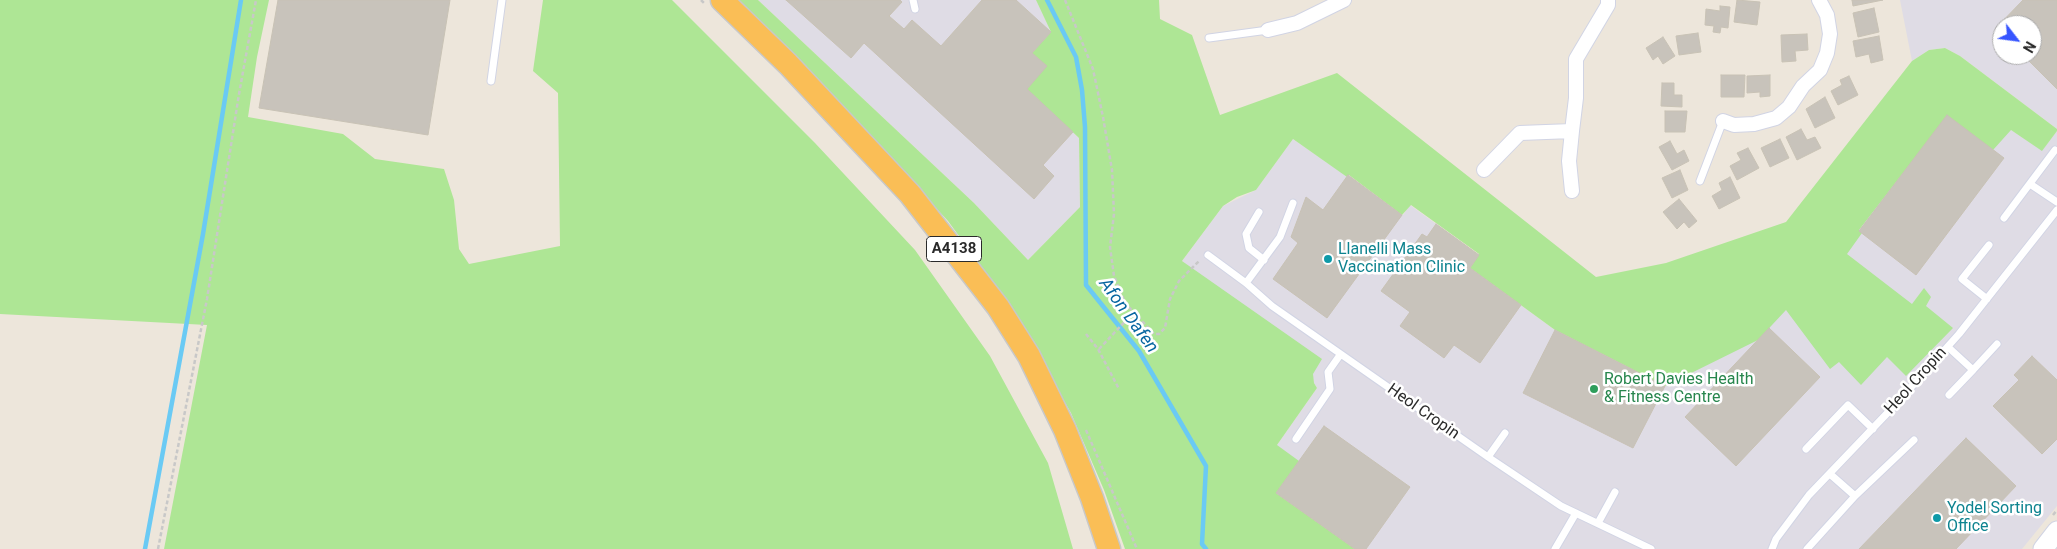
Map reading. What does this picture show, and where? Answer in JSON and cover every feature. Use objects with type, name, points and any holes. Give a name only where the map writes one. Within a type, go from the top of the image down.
[{"type":"highway","name":"A4138","points":[[715,4],[788,64],[910,194],[998,307],[1029,356],[1065,430],[1092,498],[1109,549]]},
{"type":"main road","points":[[2043,549],[2057,531]]},
{"type":"street","points":[[1268,30],[1297,23],[1344,0]]},
{"type":"street","points":[[1572,191],[1569,161],[1576,98],[1576,59],[1608,4],[1608,0]]},
{"type":"street","points":[[1723,121],[1734,125],[1754,124],[1776,118],[1788,107],[1803,86],[1820,70],[1827,53],[1830,34],[1826,15],[1819,0]]},
{"type":"street","points":[[1484,170],[1520,133],[1572,131]]},
{"type":"lane","points":[[491,81],[502,0]]},
{"type":"lane","points":[[913,0],[915,9]]},
{"type":"lane","points":[[1209,38],[1268,30]]},
{"type":"lane","points":[[1700,181],[1723,121]]},
{"type":"lane","points":[[2004,218],[2055,150]]},
{"type":"lane","points":[[2030,184],[2057,202]]},
{"type":"lane","points":[[1246,283],[1280,237],[1293,203]]},
{"type":"lane","name":"Heol Cropin","points":[[1772,549],[1776,539],[1809,495],[1948,346],[2057,210]]},
{"type":"lane","points":[[1259,212],[1246,234],[1249,248],[1264,260]]},
{"type":"lane","points":[[1987,299],[1962,279],[1989,245]]},
{"type":"lane","name":"Heol Cropin","points":[[1208,255],[1246,283],[1272,306],[1488,458],[1561,506],[1651,549]]},
{"type":"lane","points":[[1949,395],[1997,344]]},
{"type":"lane","points":[[1948,346],[1973,370]]},
{"type":"lane","points":[[1296,439],[1330,389],[1328,372],[1340,355]]},
{"type":"lane","points":[[1806,449],[1848,405],[1873,428]]},
{"type":"lane","points":[[1488,458],[1505,433]]},
{"type":"lane","points":[[1807,549],[1855,496],[1914,440]]},
{"type":"lane","points":[[1830,474],[1855,496]]},
{"type":"lane","points":[[1598,524],[1615,492]]},
{"type":"lane","points":[[1556,549],[1576,514]]},
{"type":"path","points":[[158,549],[207,299],[237,103],[256,0]]},
{"type":"path","points":[[700,0],[715,4]]},
{"type":"path","points":[[1065,0],[1093,69],[1103,116],[1112,170],[1114,214],[1110,247],[1114,276],[1125,303],[1154,334],[1158,334],[1165,328],[1170,299],[1180,281],[1194,264],[1208,255]]},
{"type":"path","points":[[1098,349],[1127,322],[1134,312]]},
{"type":"path","points":[[1086,334],[1112,371],[1119,389]]},
{"type":"shaded area","points":[[758,0],[1036,0],[1051,32],[1047,66],[1073,132],[1079,138],[1080,207],[1028,260],[974,203]]},
{"type":"shaded area","points":[[1900,0],[2057,0],[2057,129],[1960,56],[1945,48],[1929,50],[1912,61]]},
{"type":"shaded area","points":[[1947,115],[2011,130],[2042,150],[2057,131],[2057,506],[2022,549],[1355,549],[1276,493],[1277,445],[1317,388],[1312,374],[1182,261],[1223,206],[1256,190],[1293,139],[1403,215],[1410,205],[1479,255],[1470,268],[1555,330],[1665,386]]},
{"type":"green space","points":[[0,0],[269,0],[257,57],[248,117],[343,134],[375,159],[444,169],[454,200],[459,249],[469,264],[560,246],[558,93],[533,71],[543,0],[672,0],[815,143],[915,250],[990,356],[1048,463],[1073,549],[164,549],[207,325],[0,314]]},
{"type":"green space","points":[[737,0],[758,0],[974,203],[1028,260],[1080,207],[1079,138],[1027,89],[1046,66],[1032,53],[1051,32],[1036,0],[1159,0],[1160,19],[1192,35],[1220,115],[1337,73],[1596,277],[1666,263],[1786,222],[1912,61],[1929,50],[1945,48],[1960,56],[2057,129],[2057,131],[2042,151],[2011,130],[1993,150],[1947,116],[1859,230],[1862,233],[1847,254],[1912,304],[1924,288],[1931,297],[1926,306],[1953,328],[1906,376],[1887,357],[1861,385],[1839,362],[1830,369],[1786,310],[1758,340],[1665,386],[1555,330],[1470,268],[1479,254],[1411,205],[1402,215],[1349,175],[1347,177],[1293,139],[1256,190],[1237,197],[1223,206],[1182,261],[1322,359],[1313,374],[1314,383],[1317,388],[1277,445],[1299,461],[1276,493],[1355,549],[1125,549],[1104,490],[1071,413],[1019,321],[984,270],[948,221],[827,90]]},
{"type":"building","points":[[278,0],[450,0],[428,135],[259,108]]},
{"type":"building","points":[[786,0],[900,0],[902,2],[889,16],[904,29],[912,20],[941,46],[982,0],[1016,0],[1051,32],[1032,53],[1047,66],[1027,89],[1073,132],[1043,165],[1054,176],[1034,199],[864,43],[851,58]]},
{"type":"building","points":[[1737,0],[1760,2],[1757,25],[1734,22]]},
{"type":"building","points":[[1852,0],[1883,0],[1853,6]]},
{"type":"building","points":[[2023,0],[2057,0],[2057,89],[2033,65],[2042,65],[2042,15],[2009,15]]},
{"type":"building","points":[[1720,6],[1730,7],[1728,28],[1721,27],[1720,33],[1713,32],[1714,26],[1705,25],[1706,9],[1720,11]]},
{"type":"building","points":[[1874,8],[1879,32],[1858,37],[1853,13]]},
{"type":"building","points":[[1698,33],[1701,52],[1679,55],[1676,36]]},
{"type":"building","points":[[1807,34],[1808,50],[1795,51],[1796,61],[1782,62],[1781,35]]},
{"type":"building","points":[[1879,36],[1883,60],[1871,63],[1869,54],[1856,57],[1853,41]]},
{"type":"building","points":[[1663,37],[1675,56],[1663,64],[1658,56],[1653,60],[1646,48]]},
{"type":"building","points":[[1721,75],[1745,75],[1744,97],[1721,97]]},
{"type":"building","points":[[1770,75],[1770,96],[1760,97],[1760,92],[1747,93],[1747,76]]},
{"type":"building","points":[[1849,76],[1858,95],[1838,105],[1831,91],[1842,85],[1840,80]]},
{"type":"building","points":[[1662,83],[1674,83],[1674,95],[1682,95],[1682,107],[1661,106]]},
{"type":"building","points":[[1825,97],[1835,118],[1815,128],[1806,109]]},
{"type":"building","points":[[1665,111],[1687,111],[1685,132],[1665,132]]},
{"type":"building","points":[[1947,115],[2004,158],[1916,275],[1859,231]]},
{"type":"building","points":[[1801,129],[1807,140],[1815,137],[1821,148],[1797,160],[1786,137]]},
{"type":"building","points":[[1780,139],[1789,158],[1770,167],[1761,148]]},
{"type":"building","points":[[1670,141],[1677,154],[1684,150],[1689,161],[1672,170],[1659,147]]},
{"type":"building","points":[[1748,148],[1759,168],[1737,180],[1730,166],[1741,160],[1737,153]]},
{"type":"building","points":[[1680,170],[1688,190],[1672,198],[1662,178]]},
{"type":"building","name":"Llanelli Mass Vaccination Clinic","points":[[1348,175],[1402,215],[1327,318],[1273,279],[1298,243],[1291,237],[1306,197],[1323,210]]},
{"type":"building","points":[[1730,177],[1740,198],[1719,209],[1712,196],[1722,190],[1719,183]]},
{"type":"building","points":[[1679,199],[1697,221],[1689,228],[1684,222],[1677,229],[1663,212]]},
{"type":"building","points":[[1436,224],[1479,255],[1470,268],[1521,305],[1480,363],[1454,345],[1444,358],[1400,326],[1410,312],[1381,291],[1422,234],[1427,237]]},
{"type":"building","points":[[1769,328],[1820,377],[1736,466],[1685,417]]},
{"type":"building","name":"Robert Davies Health & Fitness Centre","points":[[1555,330],[1665,386],[1633,448],[1523,393]]},
{"type":"building","points":[[2032,356],[2057,380],[2057,439],[2042,454],[1993,406],[2019,380],[2014,375]]},
{"type":"building","points":[[1324,426],[1410,487],[1366,549],[1355,549],[1276,493]]},
{"type":"building","name":"Yodel Sorting Office","points":[[1966,438],[2016,486],[1956,549],[1859,549]]},
{"type":"waterway","points":[[145,549],[203,234],[241,0]]},
{"type":"waterway","name":"Afon Dafen","points":[[1047,0],[1076,57],[1082,90],[1085,127],[1086,285],[1139,351],[1206,466],[1202,544],[1206,549]]},
{"type":"place","name":"Llanelli Mass Vaccination Clinic","points":[[1328,259]]},
{"type":"place","name":"Robert Davies Health & Fitness Centre","points":[[1594,389]]},
{"type":"place","name":"Yodel Sorting Office","points":[[1937,518]]}]
